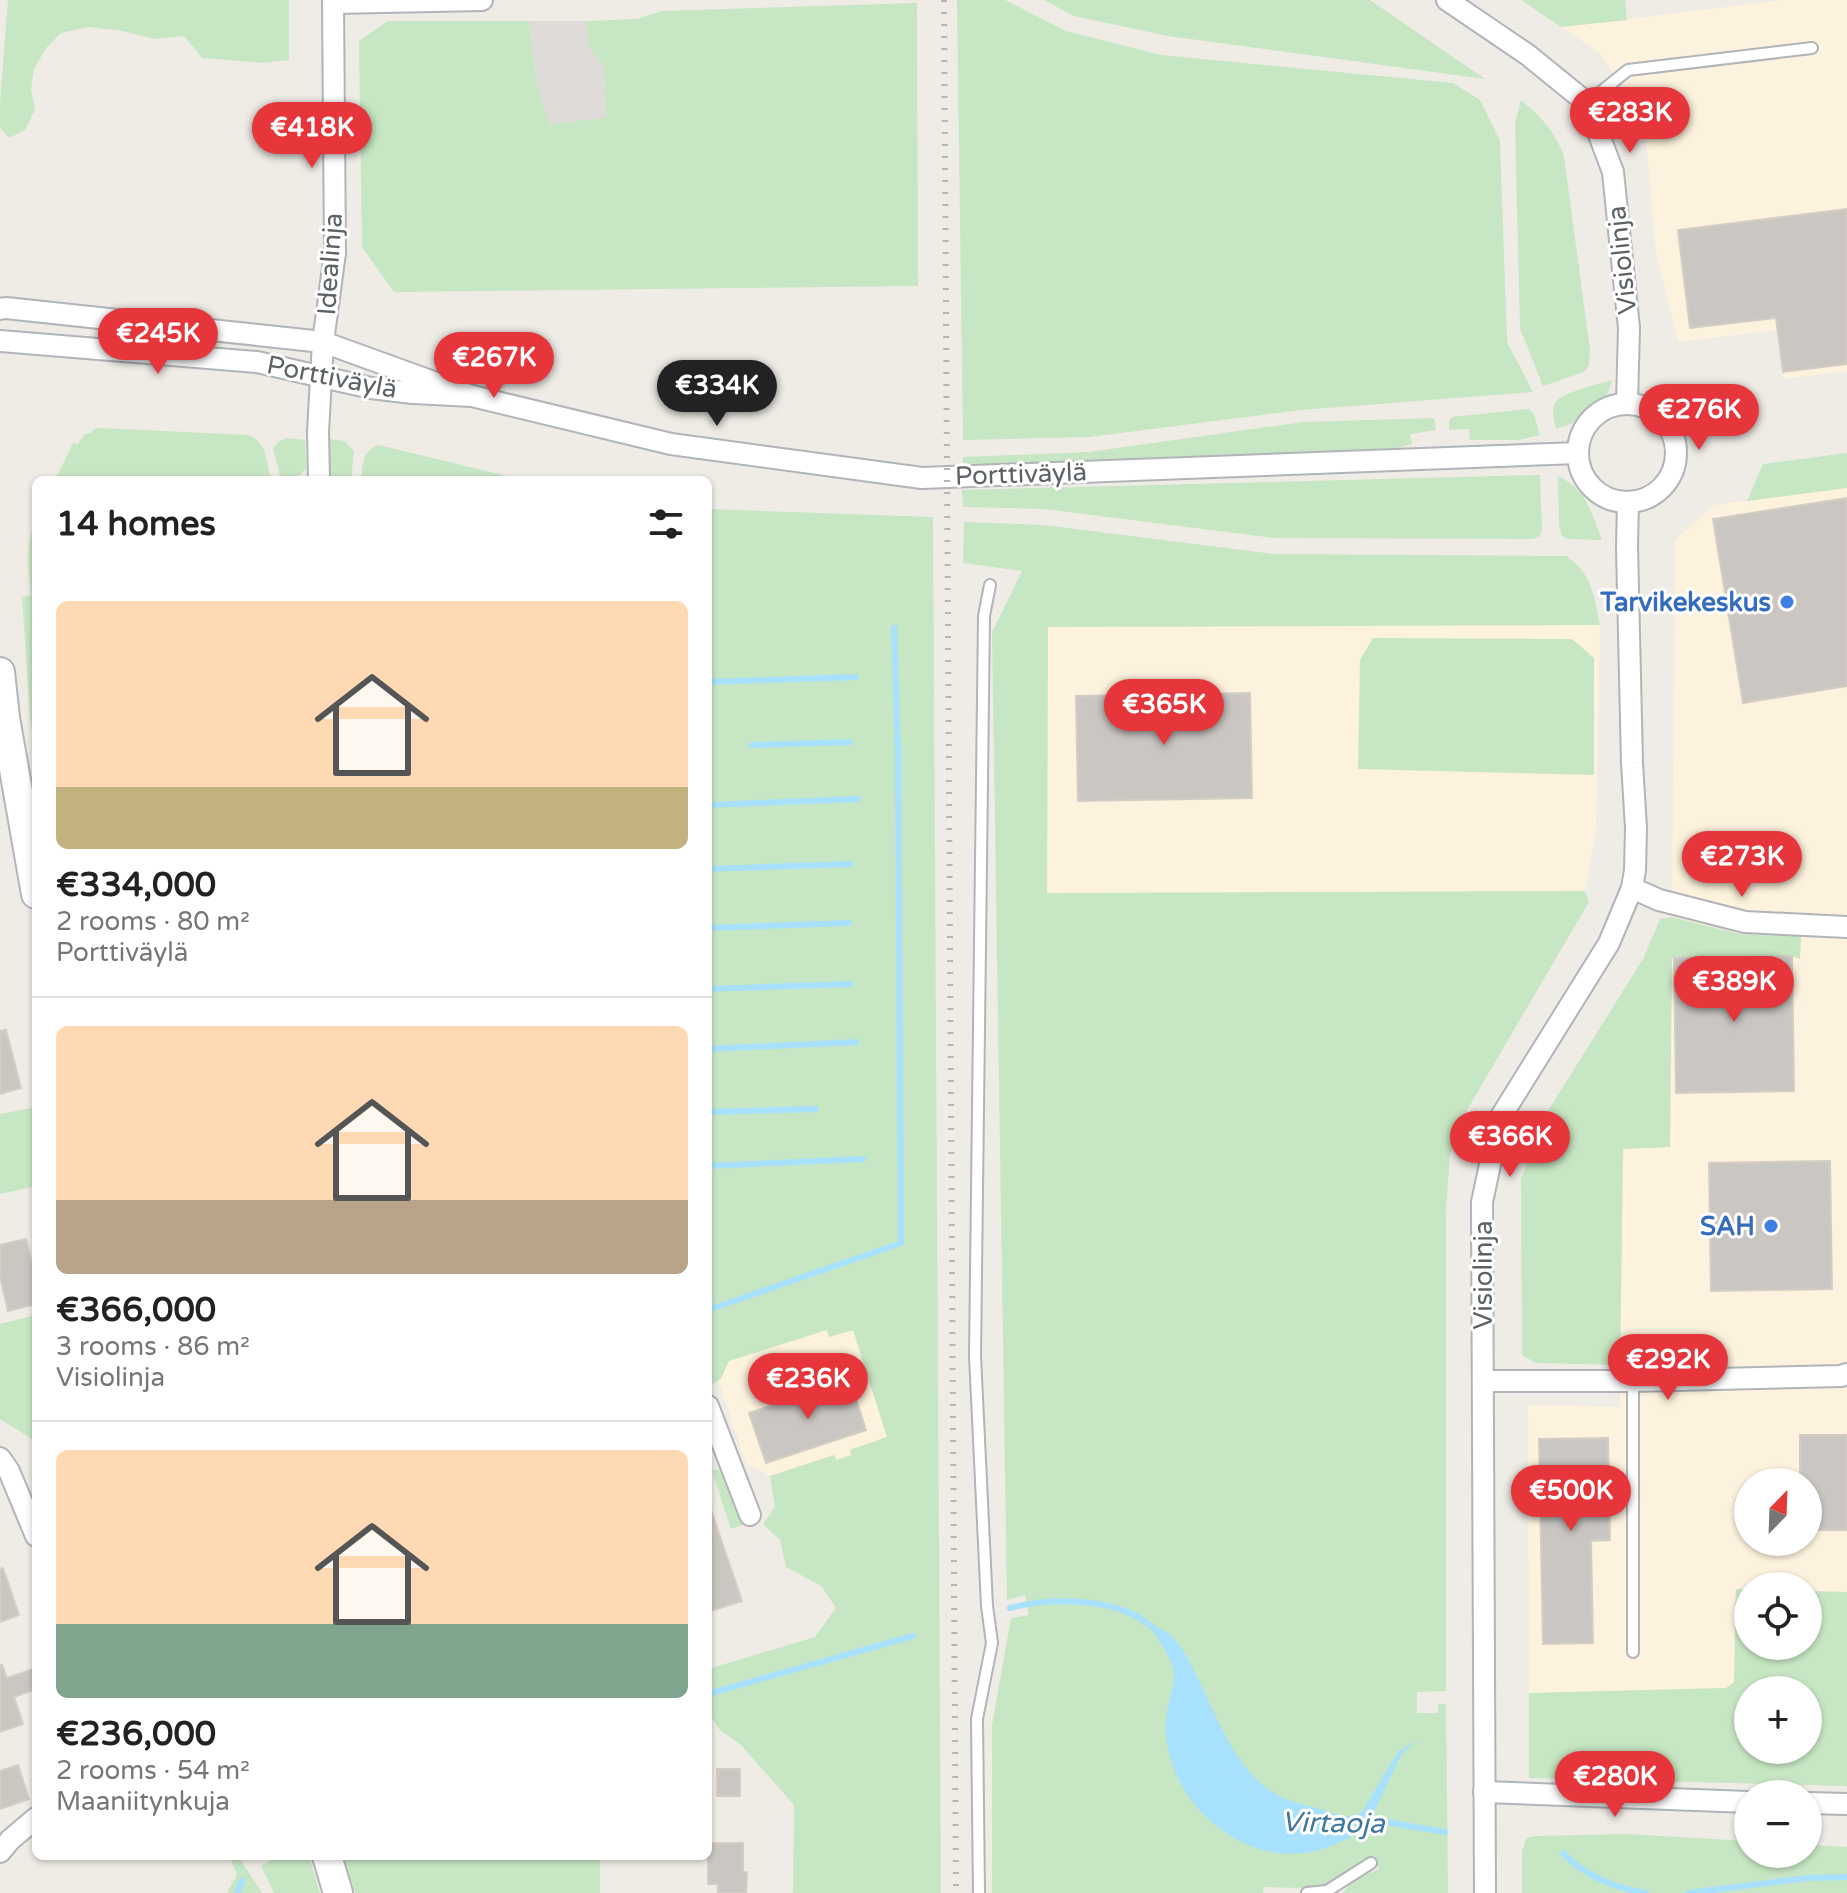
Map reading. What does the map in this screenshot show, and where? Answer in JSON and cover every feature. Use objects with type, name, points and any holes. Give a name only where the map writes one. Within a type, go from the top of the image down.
[{"type":"main road","points":[[0,672],[32,871]]},
{"type":"main road","points":[[328,1860],[338,1893]]},
{"type":"street","points":[[333,2],[482,0]]},
{"type":"street","points":[[1447,0],[1528,55],[1587,103]]},
{"type":"street","name":"Idealinja","points":[[319,476],[323,342],[335,253],[333,2]]},
{"type":"street","name":"Visiolinja","points":[[1587,103],[1613,172],[1629,328],[1627,403]]},
{"type":"street","name":"Porttiväylä","points":[[0,309],[323,342],[472,396],[671,444],[922,478],[1578,453]]},
{"type":"street","name":"Porttiväylä","points":[[0,341],[257,362],[371,388],[472,396]]},
{"type":"street","points":[[1627,403],[1639,405],[1662,417],[1675,439],[1677,452],[1675,464],[1663,487],[1653,495],[1628,502],[1615,501],[1593,488],[1584,478],[1578,453],[1579,440],[1592,418],[1602,410],[1627,403]]},
{"type":"street","name":"Visiolinja","points":[[1485,1893],[1482,1202],[1500,1118],[1609,943],[1632,888],[1636,828],[1631,733],[1628,502]]},
{"type":"street","points":[[1632,888],[1659,900],[1745,922],[1847,927]]},
{"type":"street","points":[[1484,1381],[1633,1381],[1847,1374]]},
{"type":"street","points":[[712,1416],[750,1515]]},
{"type":"street","points":[[0,1458],[9,1471],[32,1526]]},
{"type":"street","points":[[1484,1792],[1734,1801]]},
{"type":"street","points":[[1822,1803],[1847,1804]]},
{"type":"street","points":[[0,1852],[32,1821]]},
{"type":"lane","points":[[1587,103],[1628,70],[1812,48]]},
{"type":"lane","points":[[979,1893],[977,1719],[992,1643],[987,1606],[975,1356],[984,616],[990,585]]},
{"type":"lane","points":[[1633,1381],[1633,1652]]},
{"type":"lane","points":[[1307,1893],[1328,1892],[1371,1863]]},
{"type":"shaded area","points":[[1784,0],[1847,0],[1847,371],[1784,379],[1777,330],[1678,342],[1656,253],[1645,127],[1601,54],[1561,27]]},
{"type":"shaded area","points":[[529,21],[586,21],[588,45],[604,69],[606,119],[548,124],[537,84]]},
{"type":"shaded area","points":[[1847,488],[1847,1592],[1822,1591],[1822,1572],[1734,1572],[1734,1682],[1727,1688],[1529,1693],[1528,1405],[1620,1407],[1623,1148],[1670,1147],[1675,541],[1713,505]]},
{"type":"shaded area","points":[[1600,625],[1596,828],[1585,891],[1047,893],[1048,626]]},
{"type":"shaded area","points":[[847,1284],[887,1438],[850,1449],[852,1455],[836,1461],[834,1455],[770,1476],[746,1464],[716,1374],[732,1352]]},
{"type":"green space","points":[[8,0],[289,0],[289,60],[262,63],[202,58],[184,36],[154,39],[88,27],[61,33],[46,48],[34,69],[31,90],[35,109],[25,130],[9,138],[0,128]]},
{"type":"green space","points":[[957,0],[1005,0],[1066,31],[1161,55],[1453,83],[1480,100],[1500,141],[1507,342],[1533,392],[1301,410],[1089,437],[963,440]]},
{"type":"green space","points":[[1044,0],[1370,0],[1485,79],[1168,36],[1074,16]]},
{"type":"green space","points":[[1521,0],[1625,0],[1627,20],[1561,27]]},
{"type":"green space","points":[[917,3],[918,286],[394,292],[362,247],[359,41],[388,21],[529,21],[537,84],[549,124],[606,118],[604,69],[588,45],[586,21],[637,19],[662,11]]},
{"type":"green space","points":[[1521,100],[1556,138],[1564,156],[1590,350],[1589,365],[1584,372],[1543,386],[1520,328],[1515,124]]},
{"type":"green space","points":[[1612,380],[1604,401],[1592,414],[1556,429],[1553,409],[1559,399]]},
{"type":"green space","points":[[1529,409],[1534,414],[1540,435],[1519,440],[1470,440],[1469,429],[1449,430],[1452,417]]},
{"type":"green space","points":[[1434,418],[1436,430],[1410,434],[1412,444],[1366,457],[963,467],[963,457],[1089,452],[1303,422]]},
{"type":"green space","points":[[93,429],[248,435],[263,447],[270,476],[57,476],[73,443],[78,444]]},
{"type":"green space","points":[[286,438],[305,440],[306,469],[299,476],[280,476],[273,448]]},
{"type":"green space","points":[[329,439],[344,441],[354,451],[351,476],[329,476]]},
{"type":"green space","points":[[378,445],[506,476],[362,476],[366,455]]},
{"type":"green space","points":[[1847,453],[1847,488],[1747,501],[1763,464]]},
{"type":"green space","points":[[1540,475],[1542,529],[1540,536],[1533,539],[1273,538],[1044,509],[963,507],[962,490]]},
{"type":"green space","points":[[1558,476],[1582,495],[1602,540],[1562,536]]},
{"type":"green space","points":[[712,509],[933,517],[941,1893],[793,1893],[794,1805],[740,1744],[720,1730],[712,1718],[712,1668],[815,1637],[836,1608],[821,1586],[786,1567],[780,1540],[763,1524],[775,1507],[770,1476],[834,1455],[837,1460],[851,1455],[850,1450],[887,1437],[853,1330],[829,1337],[827,1330],[729,1361],[720,1380],[712,1384]]},
{"type":"green space","points":[[964,522],[1044,525],[1273,554],[1566,556],[1581,570],[1590,586],[1600,625],[1048,627],[1047,893],[1585,891],[1589,902],[1460,1122],[1450,1155],[1446,1210],[1446,1691],[1417,1692],[1417,1713],[1438,1713],[1438,1704],[1446,1704],[1448,1893],[1343,1893],[1353,1880],[1379,1869],[1372,1856],[1326,1884],[1306,1888],[1264,1887],[1263,1893],[992,1893],[992,1725],[1011,1618],[1029,1615],[1025,1595],[1007,1600],[992,632],[1022,571],[963,563]]},
{"type":"green space","points":[[32,534],[32,730],[22,597],[31,595],[29,548]]},
{"type":"green space","points":[[1373,638],[1572,639],[1594,658],[1594,775],[1358,769],[1360,660]]},
{"type":"green space","points":[[1672,917],[1740,934],[1801,936],[1800,959],[1792,956],[1672,958],[1670,1147],[1623,1149],[1620,1365],[1536,1363],[1522,1355],[1521,1179],[1546,1114],[1643,959],[1660,919]]},
{"type":"green space","points":[[32,1108],[32,1187],[0,1194],[0,1114]]},
{"type":"green space","points":[[32,1316],[32,1439],[0,1419],[0,1324]]},
{"type":"green space","points":[[718,1469],[723,1472],[738,1516],[742,1515],[748,1523],[731,1529],[712,1471]]},
{"type":"green space","points":[[1822,1591],[1847,1592],[1847,1786],[1822,1785],[1822,1780],[1734,1780],[1734,1783],[1529,1778],[1529,1693],[1726,1688],[1734,1682],[1734,1764],[1822,1764],[1822,1676],[1734,1676],[1734,1660],[1822,1660]]},
{"type":"green space","points":[[1628,1834],[1734,1840],[1734,1868],[1822,1868],[1822,1846],[1847,1847],[1847,1893],[1522,1893],[1522,1851],[1527,1838]]},
{"type":"green space","points":[[231,1860],[241,1860],[262,1893],[227,1893],[237,1874]]},
{"type":"green space","points":[[271,1860],[310,1860],[320,1893],[274,1893],[261,1866]]},
{"type":"green space","points":[[344,1860],[600,1860],[600,1893],[355,1893]]},
{"type":"water","points":[[1147,1622],[1177,1642],[1239,1758],[1250,1773],[1279,1796],[1341,1815],[1361,1813],[1398,1752],[1417,1740],[1401,1755],[1374,1812],[1379,1821],[1335,1844],[1295,1854],[1271,1852],[1249,1845],[1209,1820],[1180,1782],[1171,1760],[1166,1727],[1174,1670]]},
{"type":"building","points":[[1847,209],[1847,364],[1783,372],[1776,318],[1690,328],[1678,230]]},
{"type":"building","name":"Tarvikekeskus","points":[[1847,498],[1847,686],[1743,703],[1713,519]]},
{"type":"building","points":[[1250,693],[1252,798],[1078,801],[1076,696]]},
{"type":"building","points":[[1792,956],[1794,1091],[1676,1093],[1674,958]]},
{"type":"building","points":[[6,1030],[21,1088],[0,1094],[0,1031]]},
{"type":"building","name":"SAH","points":[[1830,1161],[1832,1289],[1711,1291],[1709,1163]]},
{"type":"building","points":[[26,1239],[32,1264],[32,1305],[8,1311],[0,1276],[0,1245]]},
{"type":"building","points":[[850,1380],[866,1430],[766,1463],[749,1413]]},
{"type":"building","points":[[1800,1435],[1847,1435],[1847,1530],[1822,1530],[1822,1468],[1800,1468]]},
{"type":"building","points":[[1608,1438],[1610,1540],[1591,1541],[1593,1643],[1543,1644],[1539,1439]]},
{"type":"building","points":[[712,1513],[742,1601],[712,1611]]},
{"type":"building","points":[[3,1568],[19,1615],[0,1622],[0,1569]]},
{"type":"building","points":[[0,1665],[7,1678],[32,1669],[32,1690],[14,1697],[23,1724],[0,1732]]},
{"type":"building","points":[[18,1765],[29,1799],[0,1809],[0,1771]]},
{"type":"building","points":[[717,1769],[740,1769],[740,1796],[717,1796]]},
{"type":"building","points":[[712,1843],[743,1843],[746,1893],[718,1893],[718,1884],[708,1884]]},
{"type":"waterway","points":[[712,1309],[901,1243],[898,749],[894,628]]},
{"type":"waterway","points":[[712,682],[856,677]]},
{"type":"waterway","points":[[752,745],[850,742]]},
{"type":"waterway","points":[[712,805],[858,799]]},
{"type":"waterway","points":[[712,869],[850,864]]},
{"type":"waterway","points":[[712,928],[849,923]]},
{"type":"waterway","points":[[712,989],[850,984]]},
{"type":"waterway","points":[[712,1049],[856,1042]]},
{"type":"waterway","points":[[712,1112],[816,1109]]},
{"type":"waterway","points":[[712,1166],[863,1159]]},
{"type":"waterway","name":"Virtaoja","points":[[1010,1608],[1044,1602],[1084,1602],[1122,1610],[1152,1627]]},
{"type":"waterway","name":"Virtaoja","points":[[712,1693],[913,1636]]},
{"type":"waterway","name":"Virtaoja","points":[[1373,1823],[1379,1821],[1445,1832]]},
{"type":"waterway","name":"Virtaoja","points":[[1563,1853],[1601,1880],[1646,1893]]},
{"type":"waterway","name":"Virtaoja","points":[[1688,1893],[1808,1878],[1847,1877]]},
{"type":"waterway","name":"Virtaoja","points":[[237,1893],[242,1881]]},
{"type":"railway","points":[[944,0],[956,1893]]},
{"type":"place","name":"Tarvikekeskus","points":[[1787,602]]},
{"type":"place","name":"SAH","points":[[1771,1226]]}]
